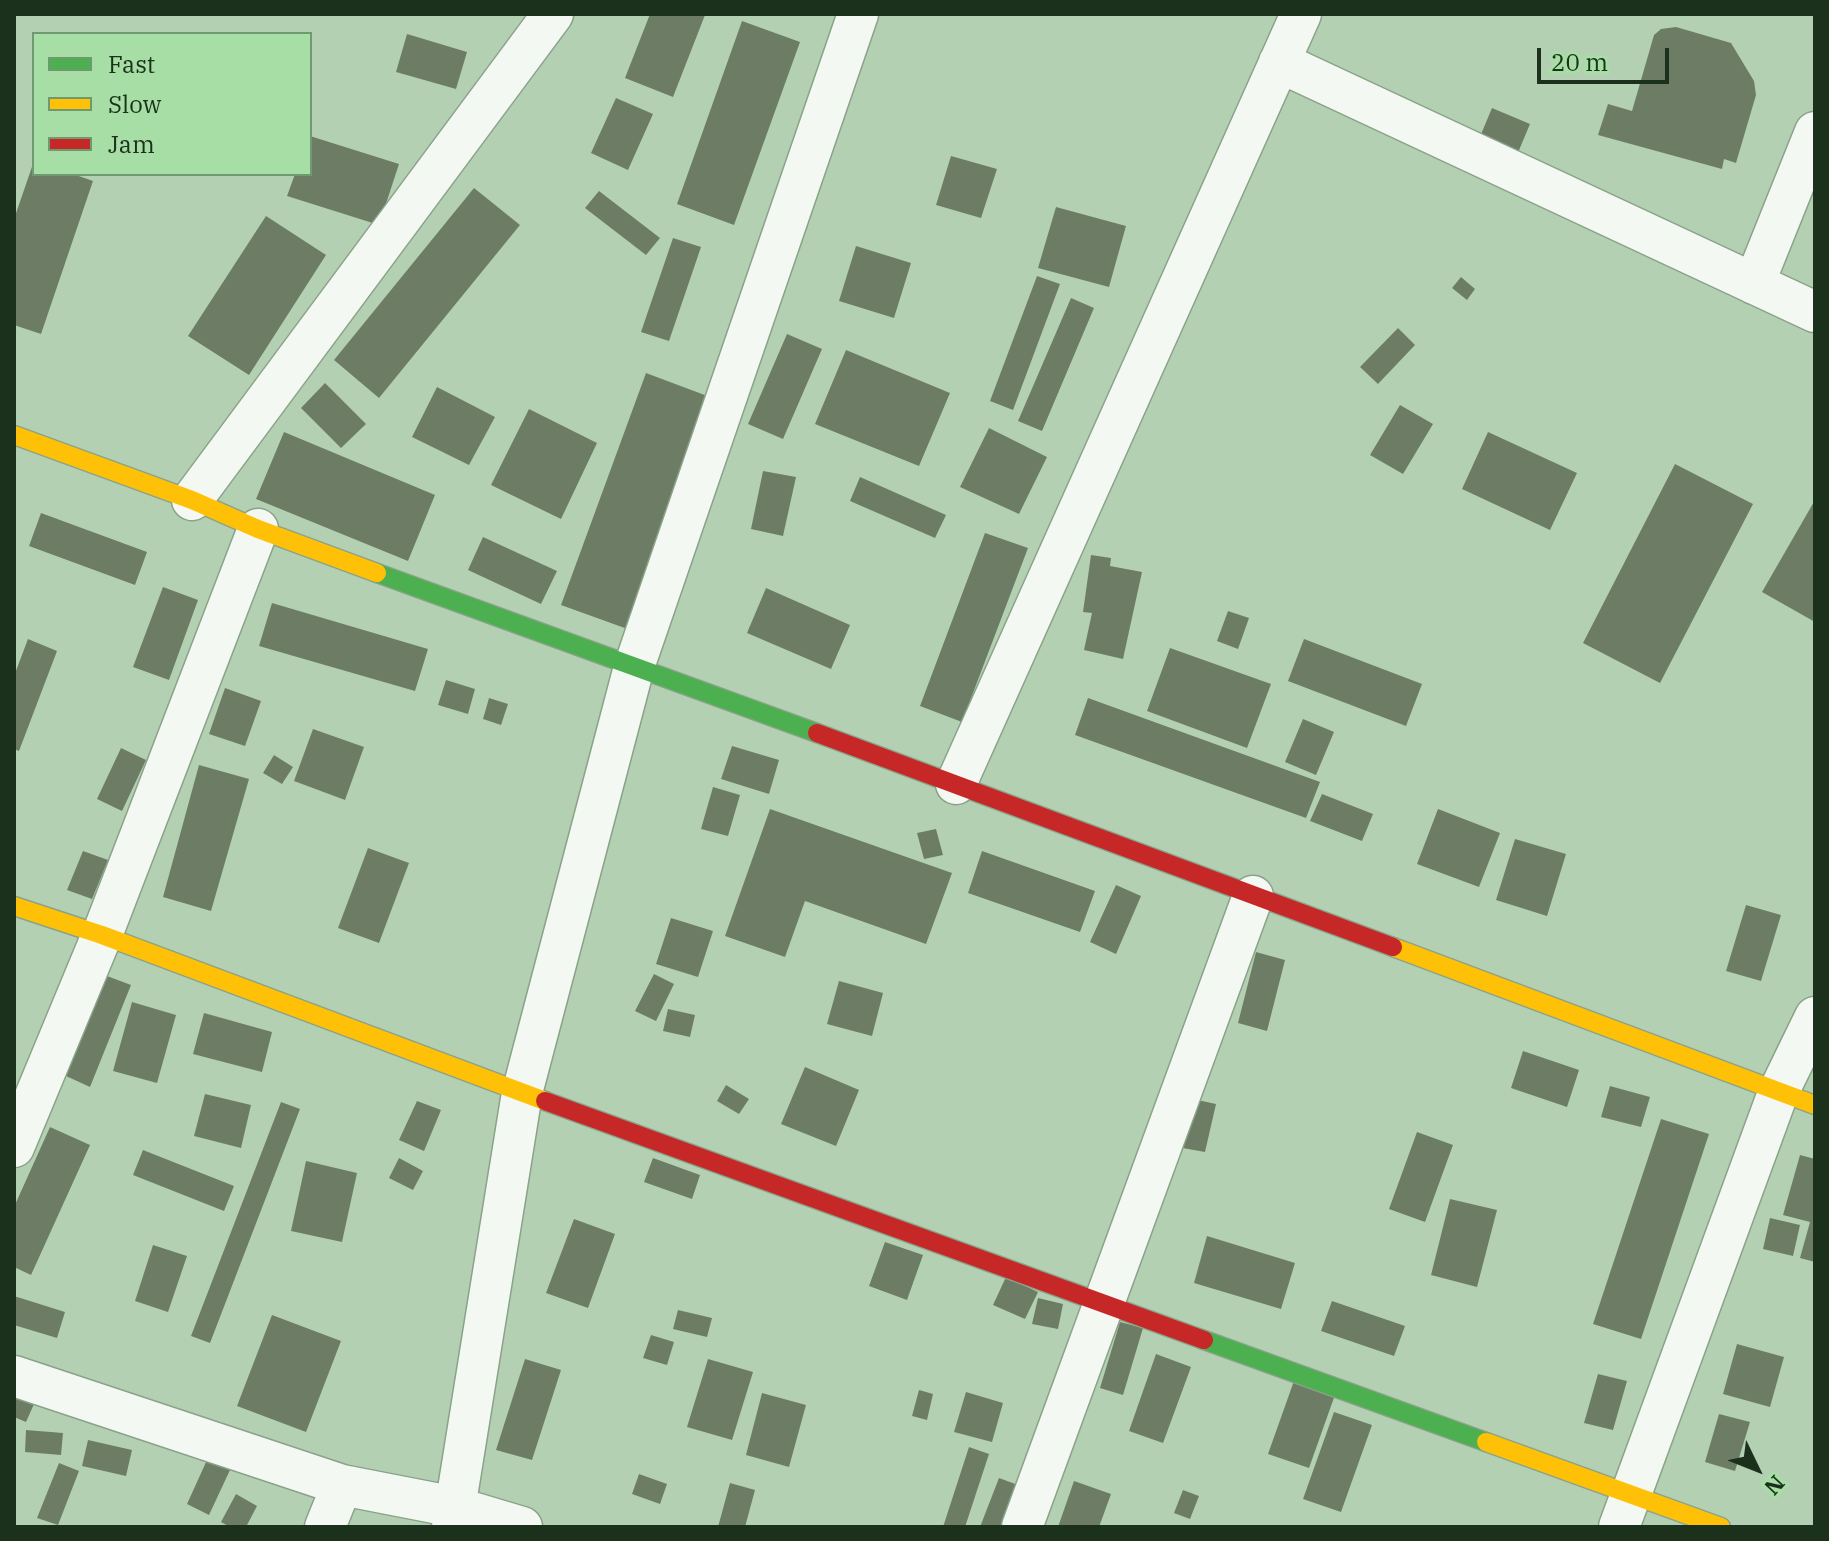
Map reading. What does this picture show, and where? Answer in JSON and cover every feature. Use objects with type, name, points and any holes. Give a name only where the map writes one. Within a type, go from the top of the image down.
[{"type":"main road","points":[[14,435],[192,500],[258,529],[956,784],[1815,1105]]},
{"type":"main road","points":[[14,906],[102,935],[522,1093],[1104,1303],[1625,1510],[1721,1527]]},
{"type":"street","points":[[192,500],[553,14]]},
{"type":"street","points":[[453,1517],[522,1093],[634,667],[858,14]]},
{"type":"street","points":[[956,784],[1301,14]]},
{"type":"street","points":[[1279,62],[1815,312]]},
{"type":"street","points":[[1754,284],[1815,132]]},
{"type":"street","points":[[14,1147],[102,935],[258,529]]},
{"type":"street","points":[[1022,1527],[1253,896]]},
{"type":"street","points":[[1625,1510],[1778,1093],[1815,1017]]},
{"type":"street","points":[[14,1376],[342,1485],[453,1517],[522,1527]]},
{"type":"street","points":[[325,1527],[342,1485]]},
{"type":"building","points":[[650,14],[705,15],[673,97],[625,78]]},
{"type":"building","points":[[742,21],[800,42],[734,225],[677,204]]},
{"type":"building","points":[[1676,27],[1731,43],[1754,81],[1756,95],[1736,163],[1724,159],[1722,169],[1598,135],[1608,104],[1632,111],[1654,35],[1661,29]]},
{"type":"building","points":[[407,34],[467,52],[456,89],[396,72]]},
{"type":"building","points":[[616,98],[653,114],[628,170],[591,153]]},
{"type":"building","points":[[1492,108],[1530,124],[1517,155],[1479,139]]},
{"type":"building","points":[[312,137],[399,164],[379,225],[287,196],[294,176],[312,176]]},
{"type":"building","points":[[951,156],[997,169],[981,218],[936,205]]},
{"type":"building","points":[[32,167],[32,176],[79,176],[93,181],[41,334],[14,325],[14,219]]},
{"type":"building","points":[[474,188],[520,225],[379,398],[334,360]]},
{"type":"building","points":[[599,191],[660,238],[646,255],[585,208]]},
{"type":"building","points":[[1056,207],[1126,226],[1109,287],[1038,268]]},
{"type":"building","points":[[266,216],[326,255],[249,375],[188,336]]},
{"type":"building","points":[[673,238],[701,247],[669,341],[641,332]]},
{"type":"building","points":[[856,246],[911,263],[894,318],[839,301]]},
{"type":"building","points":[[1037,276],[1060,284],[1013,410],[990,401]]},
{"type":"building","points":[[1461,277],[1475,289],[1467,300],[1452,288]]},
{"type":"building","points":[[1071,298],[1094,308],[1042,431],[1018,421]]},
{"type":"building","points":[[1398,328],[1415,345],[1378,384],[1360,367]]},
{"type":"building","points":[[787,334],[822,349],[783,439],[748,424]]},
{"type":"building","points":[[846,350],[950,393],[919,466],[815,424]]},
{"type":"building","points":[[646,373],[718,400],[633,631],[561,605]]},
{"type":"building","points":[[325,383],[366,424],[341,448],[301,408]]},
{"type":"building","points":[[437,387],[495,417],[469,465],[412,437]]},
{"type":"building","points":[[1400,405],[1433,424],[1403,474],[1370,455]]},
{"type":"building","points":[[529,409],[597,443],[561,519],[491,485]]},
{"type":"building","points":[[989,428],[1047,457],[1019,514],[960,487]]},
{"type":"building","points":[[284,432],[435,495],[408,561],[256,499]]},
{"type":"building","points":[[1488,432],[1577,473],[1550,530],[1462,489]]},
{"type":"building","points":[[1675,464],[1753,504],[1660,683],[1583,643]]},
{"type":"building","points":[[763,471],[796,477],[783,536],[751,529]]},
{"type":"building","points":[[860,477],[946,515],[935,538],[850,501]]},
{"type":"building","points":[[1815,500],[1815,622],[1762,592]]},
{"type":"building","points":[[41,513],[147,552],[135,585],[29,546]]},
{"type":"building","points":[[985,533],[1028,548],[962,722],[920,706]]},
{"type":"building","points":[[483,537],[557,571],[541,604],[468,570]]},
{"type":"building","points":[[1091,555],[1111,558],[1110,566],[1142,572],[1123,659],[1084,650],[1092,613],[1083,612]]},
{"type":"building","points":[[163,587],[198,600],[169,680],[133,667]]},
{"type":"building","points":[[766,588],[850,625],[831,669],[747,633]]},
{"type":"building","points":[[272,603],[428,649],[415,691],[259,646]]},
{"type":"building","points":[[1228,611],[1249,618],[1238,649],[1217,641]]},
{"type":"building","points":[[28,639],[57,651],[19,751],[14,749],[14,676]]},
{"type":"building","points":[[1304,639],[1422,684],[1406,726],[1288,681]]},
{"type":"building","points":[[1170,648],[1271,684],[1247,748],[1147,711]]},
{"type":"building","points":[[446,680],[475,689],[468,714],[438,705]]},
{"type":"building","points":[[225,688],[261,701],[245,746],[209,734]]},
{"type":"building","points":[[489,698],[508,704],[501,725],[483,719]]},
{"type":"building","points":[[1088,698],[1320,782],[1306,818],[1075,735]]},
{"type":"building","points":[[1303,719],[1334,732],[1316,775],[1285,762]]},
{"type":"building","points":[[313,729],[364,747],[345,800],[294,781]]},
{"type":"building","points":[[732,746],[779,760],[769,794],[721,779]]},
{"type":"building","points":[[121,748],[146,760],[122,811],[97,799]]},
{"type":"building","points":[[274,755],[293,767],[282,784],[263,773]]},
{"type":"building","points":[[199,765],[249,779],[211,911],[163,897]]},
{"type":"building","points":[[713,787],[740,795],[728,836],[701,829]]},
{"type":"building","points":[[1322,794],[1373,814],[1362,841],[1310,821]]},
{"type":"building","points":[[770,809],[952,873],[926,944],[805,901],[785,957],[725,936]]},
{"type":"building","points":[[1438,809],[1500,833],[1479,887],[1417,864]]},
{"type":"building","points":[[936,829],[943,855],[924,859],[917,833]]},
{"type":"building","points":[[1515,839],[1566,854],[1547,916],[1496,900]]},
{"type":"building","points":[[368,848],[409,863],[379,943],[338,928]]},
{"type":"building","points":[[83,851],[108,860],[92,899],[67,890]]},
{"type":"building","points":[[982,851],[1095,891],[1080,932],[968,893]]},
{"type":"building","points":[[1116,885],[1141,896],[1116,954],[1090,942]]},
{"type":"building","points":[[1746,905],[1781,915],[1761,981],[1726,971]]},
{"type":"building","points":[[671,918],[713,931],[698,977],[656,964]]},
{"type":"building","points":[[1256,952],[1285,960],[1267,1031],[1238,1023]]},
{"type":"building","points":[[654,974],[674,984],[656,1021],[635,1011]]},
{"type":"building","points":[[107,976],[131,985],[90,1087],[66,1076]]},
{"type":"building","points":[[839,981],[883,993],[872,1036],[827,1024]]},
{"type":"building","points":[[132,1002],[176,1015],[157,1083],[113,1071]]},
{"type":"building","points":[[668,1009],[695,1015],[690,1037],[663,1031]]},
{"type":"building","points":[[204,1013],[272,1032],[262,1072],[193,1054]]},
{"type":"building","points":[[1523,1051],[1579,1070],[1567,1107],[1511,1088]]},
{"type":"building","points":[[805,1067],[859,1090],[836,1146],[781,1124]]},
{"type":"building","points":[[726,1085],[749,1099],[739,1114],[717,1101]]},
{"type":"building","points":[[1610,1086],[1650,1097],[1641,1127],[1601,1117]]},
{"type":"building","points":[[205,1094],[251,1105],[241,1148],[194,1136]]},
{"type":"building","points":[[1188,1098],[1216,1104],[1205,1152],[1177,1147]]},
{"type":"building","points":[[417,1101],[441,1110],[424,1151],[399,1140]]},
{"type":"building","points":[[281,1102],[300,1109],[210,1343],[191,1336]]},
{"type":"building","points":[[1661,1119],[1709,1134],[1641,1339],[1593,1324]]},
{"type":"building","points":[[50,1127],[90,1145],[31,1275],[14,1267],[14,1207]]},
{"type":"building","points":[[1417,1132],[1453,1145],[1425,1222],[1389,1209]]},
{"type":"building","points":[[143,1150],[234,1186],[224,1211],[133,1175]]},
{"type":"building","points":[[1800,1155],[1815,1159],[1815,1262],[1800,1258],[1810,1222],[1783,1215]]},
{"type":"building","points":[[399,1158],[423,1171],[413,1190],[389,1178]]},
{"type":"building","points":[[653,1158],[700,1175],[692,1199],[644,1182]]},
{"type":"building","points":[[306,1161],[357,1173],[342,1242],[291,1231]]},
{"type":"building","points":[[1450,1199],[1497,1210],[1477,1287],[1431,1275]]},
{"type":"building","points":[[1770,1218],[1800,1225],[1793,1256],[1763,1249]]},
{"type":"building","points":[[574,1219],[615,1234],[588,1308],[546,1293]]},
{"type":"building","points":[[1207,1236],[1295,1263],[1281,1309],[1194,1283]]},
{"type":"building","points":[[885,1242],[923,1255],[907,1300],[869,1286]]},
{"type":"building","points":[[153,1245],[187,1256],[168,1312],[135,1301]]},
{"type":"building","points":[[1006,1277],[1038,1292],[1025,1319],[993,1305]]},
{"type":"building","points":[[14,1296],[65,1312],[57,1338],[14,1325]]},
{"type":"building","points":[[1038,1298],[1063,1304],[1058,1329],[1032,1324]]},
{"type":"building","points":[[1332,1301],[1405,1326],[1394,1356],[1321,1331]]},
{"type":"building","points":[[678,1310],[712,1318],[707,1337],[673,1329]]},
{"type":"building","points":[[272,1315],[341,1341],[306,1432],[237,1406]]},
{"type":"building","points":[[1120,1322],[1143,1328],[1123,1395],[1100,1388]]},
{"type":"building","points":[[651,1335],[674,1342],[667,1365],[643,1358]]},
{"type":"building","points":[[1737,1344],[1784,1357],[1770,1407],[1723,1394]]},
{"type":"building","points":[[1156,1354],[1191,1367],[1163,1443],[1129,1431]]},
{"type":"building","points":[[525,1359],[561,1370],[532,1460],[496,1450]]},
{"type":"building","points":[[708,1359],[753,1372],[732,1440],[687,1427]]},
{"type":"building","points":[[1598,1374],[1627,1381],[1613,1430],[1584,1423]]},
{"type":"building","points":[[1295,1378],[1336,1392],[1309,1468],[1268,1454]]},
{"type":"building","points":[[919,1390],[933,1394],[927,1420],[912,1416]]},
{"type":"building","points":[[966,1392],[1003,1403],[992,1442],[954,1432]]},
{"type":"building","points":[[762,1393],[806,1405],[789,1467],[746,1455]]},
{"type":"building","points":[[14,1395],[34,1404],[26,1422],[14,1417]]},
{"type":"building","points":[[1334,1412],[1372,1425],[1341,1512],[1303,1499]]},
{"type":"building","points":[[1719,1414],[1750,1422],[1735,1471],[1705,1462]]},
{"type":"building","points":[[26,1430],[63,1433],[61,1455],[25,1452]]},
{"type":"building","points":[[88,1440],[132,1450],[126,1476],[82,1466]]},
{"type":"building","points":[[969,1447],[989,1454],[965,1527],[943,1527]]},
{"type":"building","points":[[207,1460],[230,1470],[209,1515],[187,1504]]},
{"type":"building","points":[[59,1463],[79,1471],[58,1525],[37,1518]]},
{"type":"building","points":[[639,1474],[667,1484],[660,1504],[632,1494]]},
{"type":"building","points":[[999,1478],[1018,1485],[1003,1527],[980,1527]]},
{"type":"building","points":[[1074,1481],[1111,1494],[1099,1527],[1058,1527]]},
{"type":"building","points":[[730,1483],[755,1490],[745,1527],[718,1527]]},
{"type":"building","points":[[1183,1490],[1199,1496],[1190,1519],[1174,1513]]},
{"type":"building","points":[[236,1494],[257,1506],[246,1527],[230,1527],[221,1522]]},
{"type":"traffic: fast","points":[[377,573],[817,733]]},
{"type":"traffic: fast","points":[[1204,1340],[1486,1442]]},
{"type":"traffic: slow","points":[[14,435],[192,500],[258,529],[377,573]]},
{"type":"traffic: slow","points":[[14,906],[102,935],[545,1101]]},
{"type":"traffic: slow","points":[[1393,947],[1815,1105]]},
{"type":"traffic: slow","points":[[1486,1442],[1721,1527]]},
{"type":"traffic: jam","points":[[817,733],[1393,947]]},
{"type":"traffic: jam","points":[[545,1101],[1204,1340]]}]
